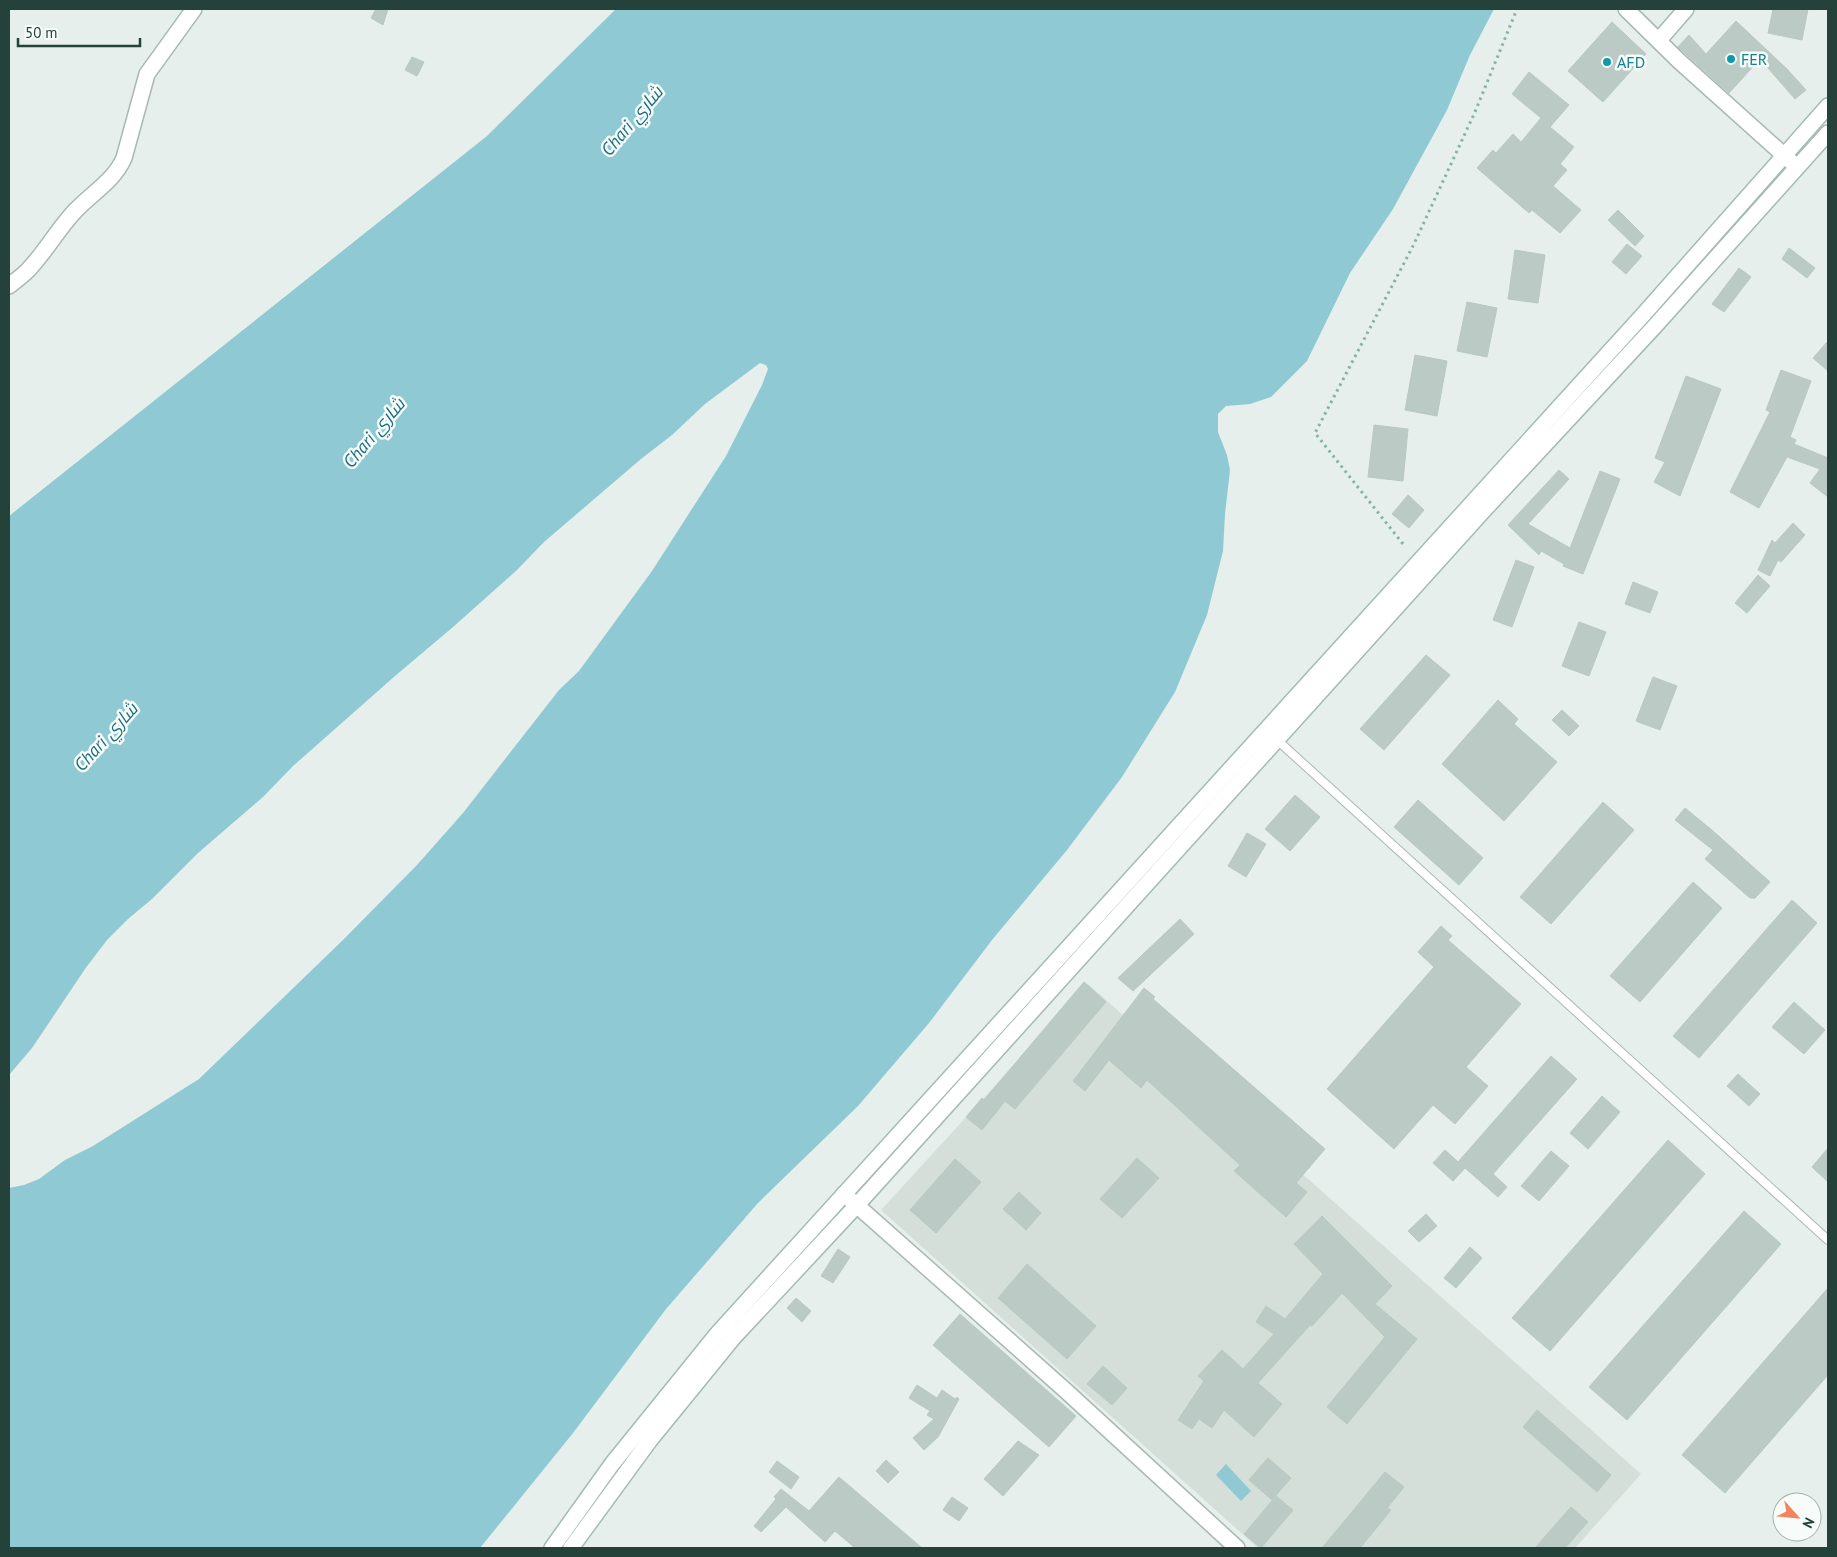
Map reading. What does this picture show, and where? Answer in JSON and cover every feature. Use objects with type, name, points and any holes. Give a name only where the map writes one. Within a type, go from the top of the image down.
[{"type":"main road","points":[[9,286],[28,270],[74,213],[119,170],[147,74],[194,9]]},
{"type":"main road","points":[[1626,9],[1679,61],[1797,167]]},
{"type":"main road","points":[[1659,40],[1686,9]]},
{"type":"main road","points":[[552,1548],[612,1464],[718,1332],[1643,315],[1828,106]]},
{"type":"main road","points":[[570,1548],[650,1440],[733,1338],[856,1205],[1484,510],[1654,326],[1828,133]]},
{"type":"main road","points":[[1643,315],[1654,326]]},
{"type":"main road","points":[[844,1194],[1065,1390],[1237,1548]]},
{"type":"lane","points":[[1266,729],[1828,1240]]},
{"type":"path","points":[[1404,544],[1315,433],[1414,244],[1475,112],[1517,9]]},
{"type":"shaded area","points":[[1088,984],[1641,1474],[1575,1548],[1258,1548],[881,1210]]},
{"type":"water","name":"Chari شاري","points":[[616,9],[1494,9],[1470,55],[1447,110],[1393,209],[1350,273],[1307,361],[1271,397],[1250,404],[1226,406],[1218,414],[1218,432],[1227,455],[1230,470],[1223,551],[1207,615],[1175,692],[1122,777],[1067,850],[992,940],[929,1023],[858,1106],[758,1203],[666,1309],[573,1433],[480,1548],[9,1548],[9,1188],[39,1179],[65,1160],[93,1146],[199,1079],[343,940],[417,865],[463,813],[559,690],[579,671],[652,571],[726,456],[762,385],[768,369],[766,365],[760,363],[705,404],[672,435],[544,542],[517,570],[293,766],[263,797],[198,853],[107,940],[85,969],[32,1048],[9,1075],[9,516],[487,136]]},
{"type":"water","points":[[1226,1464],[1251,1491],[1241,1501],[1216,1475]]},
{"type":"building","points":[[376,9],[388,9],[383,25],[371,18]]},
{"type":"building","points":[[1773,9],[1808,9],[1802,40],[1768,33]]},
{"type":"building","name":"FER","points":[[1736,21],[1787,69],[1806,90],[1795,99],[1760,59],[1729,93],[1678,47],[1689,35],[1706,54]]},
{"type":"building","name":"AFD","points":[[1612,22],[1646,54],[1603,102],[1568,71]]},
{"type":"building","points":[[412,57],[424,62],[417,76],[405,70]]},
{"type":"building","points":[[1529,72],[1569,105],[1550,127],[1574,147],[1560,164],[1567,170],[1553,186],[1581,210],[1560,233],[1532,210],[1529,213],[1477,168],[1493,150],[1496,153],[1513,134],[1521,142],[1541,118],[1512,94]]},
{"type":"building","points":[[1618,210],[1644,236],[1635,246],[1608,220]]},
{"type":"building","points":[[1627,244],[1642,256],[1626,274],[1612,262]]},
{"type":"building","points":[[1789,248],[1815,268],[1807,278],[1782,259]]},
{"type":"building","points":[[1515,250],[1545,255],[1538,303],[1508,299]]},
{"type":"building","points":[[1739,268],[1751,277],[1724,312],[1712,304]]},
{"type":"building","points":[[1467,302],[1497,308],[1487,357],[1457,351]]},
{"type":"building","points":[[1828,341],[1828,371],[1813,358]]},
{"type":"building","points":[[1415,355],[1447,361],[1437,416],[1405,410]]},
{"type":"building","points":[[1781,370],[1811,381],[1790,437],[1796,440],[1794,444],[1828,458],[1828,497],[1810,483],[1820,469],[1787,457],[1759,508],[1730,492],[1770,412],[1766,410]]},
{"type":"building","points":[[1686,376],[1721,389],[1680,496],[1654,482],[1665,462],[1655,458]]},
{"type":"building","points":[[1374,425],[1408,429],[1403,481],[1368,477]]},
{"type":"building","points":[[1559,470],[1569,479],[1528,524],[1570,548],[1600,471],[1620,479],[1583,574],[1563,566],[1564,564],[1541,551],[1539,555],[1508,525]]},
{"type":"building","points":[[1408,495],[1424,510],[1409,528],[1392,514]]},
{"type":"building","points":[[1793,523],[1805,535],[1781,562],[1778,560],[1770,576],[1758,570],[1772,540],[1775,543]]},
{"type":"building","points":[[1516,560],[1534,567],[1512,627],[1493,620]]},
{"type":"building","points":[[1758,575],[1770,586],[1747,613],[1735,603]]},
{"type":"building","points":[[1633,582],[1658,592],[1650,613],[1625,604]]},
{"type":"building","points":[[1579,622],[1606,632],[1589,676],[1562,666]]},
{"type":"building","points":[[1426,655],[1450,675],[1384,750],[1360,729]]},
{"type":"building","points":[[1653,677],[1677,686],[1660,730],[1636,721]]},
{"type":"building","points":[[1498,700],[1518,719],[1514,724],[1557,762],[1504,821],[1442,764]]},
{"type":"building","points":[[1562,710],[1579,726],[1569,736],[1552,720]]},
{"type":"building","points":[[1295,795],[1320,817],[1290,851],[1265,829]]},
{"type":"building","points":[[1418,800],[1483,858],[1459,885],[1394,827]]},
{"type":"building","points":[[1603,802],[1634,830],[1551,924],[1520,897]]},
{"type":"building","points":[[1685,808],[1770,882],[1755,898],[1750,898],[1705,859],[1713,850],[1675,820]]},
{"type":"building","points":[[1247,833],[1266,844],[1246,877],[1228,866]]},
{"type":"building","points":[[1693,882],[1722,908],[1640,1002],[1610,976]]},
{"type":"building","points":[[1792,900],[1817,923],[1699,1058],[1673,1036]]},
{"type":"building","points":[[1180,919],[1194,934],[1133,991],[1118,978]]},
{"type":"building","points":[[1441,926],[1452,936],[1448,940],[1521,1004],[1466,1067],[1488,1086],[1455,1124],[1433,1105],[1394,1149],[1327,1089],[1434,967],[1418,952]]},
{"type":"building","points":[[1084,982],[1106,1002],[1015,1109],[1005,1101],[982,1130],[966,1117],[982,1098],[984,1100]]},
{"type":"building","points":[[1144,988],[1155,997],[1153,999],[1325,1149],[1296,1183],[1307,1192],[1286,1217],[1234,1171],[1240,1165],[1147,1080],[1141,1088],[1109,1060],[1085,1091],[1073,1081]]},
{"type":"building","points":[[1794,1002],[1825,1030],[1804,1054],[1772,1027]]},
{"type":"building","points":[[1551,1056],[1577,1079],[1493,1174],[1507,1187],[1498,1197],[1465,1168],[1453,1181],[1433,1163],[1445,1150],[1458,1162]]},
{"type":"building","points":[[1738,1074],[1760,1094],[1749,1106],[1727,1086]]},
{"type":"building","points":[[1602,1096],[1620,1112],[1588,1149],[1570,1133]]},
{"type":"building","points":[[1668,1140],[1705,1174],[1550,1351],[1512,1318]]},
{"type":"building","points":[[1828,1148],[1828,1182],[1812,1167]]},
{"type":"building","points":[[1551,1151],[1569,1166],[1539,1201],[1521,1186]]},
{"type":"building","points":[[1137,1158],[1159,1178],[1122,1218],[1100,1199]]},
{"type":"building","points":[[955,1159],[981,1182],[936,1233],[910,1210]]},
{"type":"building","points":[[1019,1192],[1041,1213],[1026,1230],[1003,1209]]},
{"type":"building","points":[[1744,1211],[1781,1244],[1627,1420],[1589,1387]]},
{"type":"building","points":[[1426,1214],[1437,1226],[1419,1242],[1408,1231]]},
{"type":"building","points":[[1322,1216],[1392,1286],[1375,1304],[1417,1339],[1347,1424],[1327,1407],[1385,1337],[1342,1293],[1312,1326],[1310,1325],[1258,1383],[1282,1404],[1254,1437],[1224,1410],[1212,1428],[1199,1419],[1192,1429],[1178,1420],[1204,1381],[1198,1376],[1222,1350],[1243,1369],[1274,1334],[1256,1322],[1266,1306],[1285,1319],[1323,1274],[1294,1244]]},
{"type":"building","points":[[1470,1247],[1482,1258],[1456,1288],[1444,1278]]},
{"type":"building","points":[[838,1249],[850,1257],[833,1283],[821,1276]]},
{"type":"building","points":[[1027,1264],[1096,1326],[1067,1359],[998,1298]]},
{"type":"building","points":[[1828,1288],[1828,1375],[1725,1493],[1682,1455]]},
{"type":"building","points":[[796,1298],[811,1311],[802,1322],[787,1308]]},
{"type":"building","points":[[960,1314],[1076,1416],[1049,1447],[933,1345]]},
{"type":"building","points":[[1103,1366],[1127,1388],[1112,1405],[1087,1384]]},
{"type":"building","points":[[917,1385],[937,1398],[942,1390],[955,1399],[957,1397],[959,1399],[938,1437],[924,1450],[913,1438],[934,1419],[927,1415],[930,1411],[909,1398]]},
{"type":"building","points":[[1537,1410],[1611,1475],[1597,1492],[1523,1427]]},
{"type":"building","points":[[1018,1441],[1039,1455],[1003,1496],[984,1479]]},
{"type":"building","points":[[1268,1458],[1291,1478],[1272,1500],[1249,1480]]},
{"type":"building","points":[[886,1460],[899,1472],[888,1483],[876,1471]]},
{"type":"building","points":[[777,1461],[799,1477],[791,1489],[769,1472]]},
{"type":"building","points":[[1385,1472],[1404,1487],[1387,1508],[1391,1510],[1360,1548],[1322,1548]]},
{"type":"building","points":[[839,1477],[922,1548],[855,1548],[835,1531],[825,1542],[786,1507],[761,1532],[754,1526],[776,1499],[774,1497],[781,1489],[809,1511]]},
{"type":"building","points":[[1276,1496],[1293,1510],[1261,1548],[1244,1534]]},
{"type":"building","points":[[952,1497],[968,1508],[959,1521],[943,1510]]},
{"type":"building","points":[[1571,1507],[1588,1522],[1565,1548],[1535,1548]]},
{"type":"place","name":"FER","points":[[1731,59]]},
{"type":"place","name":"AFD","points":[[1607,62]]}]
